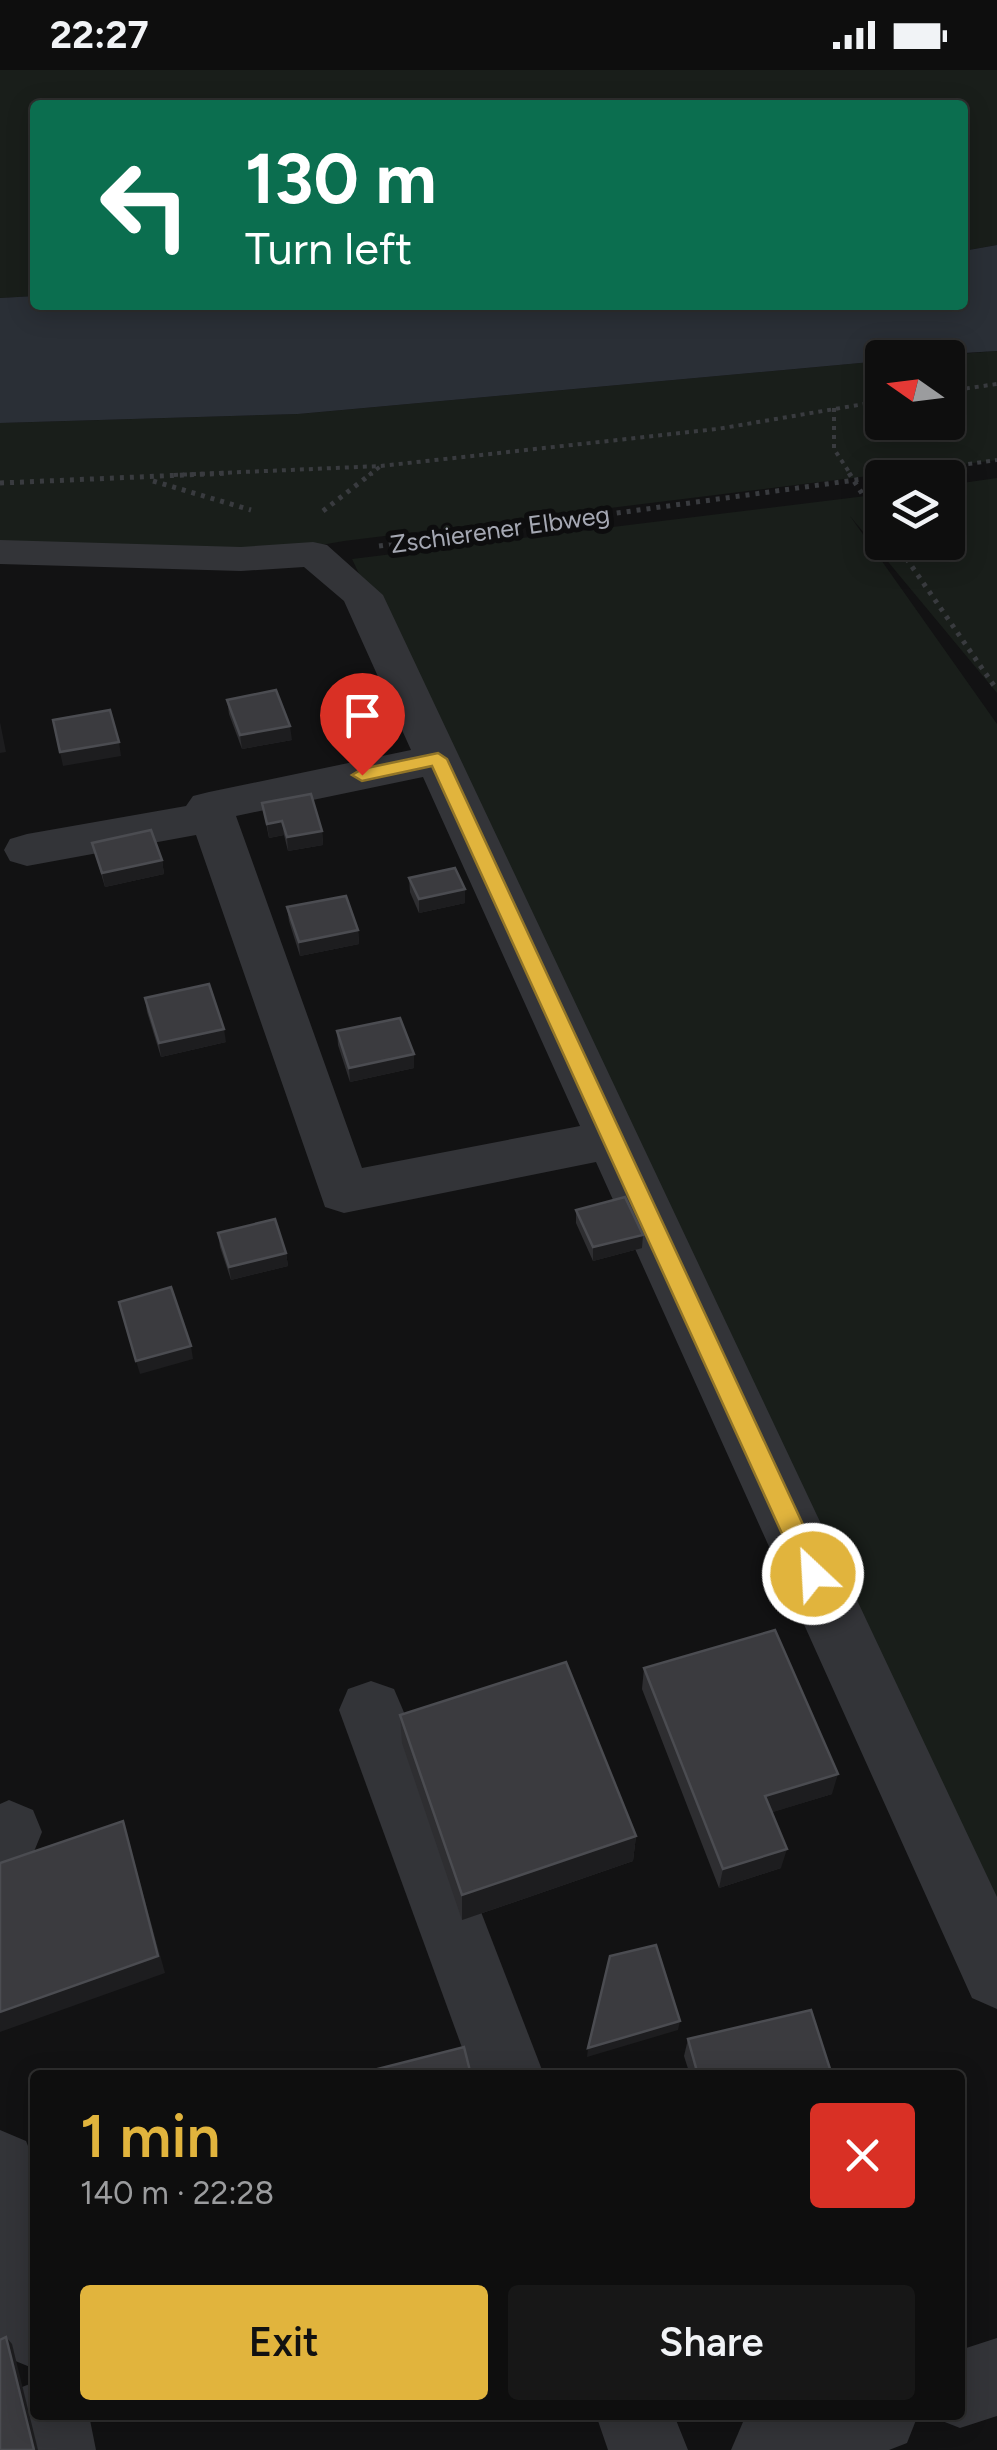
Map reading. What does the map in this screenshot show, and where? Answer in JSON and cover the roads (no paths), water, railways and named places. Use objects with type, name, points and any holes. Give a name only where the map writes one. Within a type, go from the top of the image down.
[{"type":"street","points":[[0,552],[240,558],[308,545],[362,595],[997,1974]]},
{"type":"street","points":[[438,759],[209,807],[344,1192],[612,1139]]},
{"type":"street","points":[[27,850],[213,817]]},
{"type":"street","points":[[371,1710],[506,2070]]},
{"type":"street","points":[[0,2167],[30,2308]]},
{"type":"street","points":[[965,2387],[997,2376]]},
{"type":"street","points":[[51,2420],[56,2450]]},
{"type":"street","points":[[637,2420],[648,2450]]},
{"type":"street","points":[[772,2450],[864,2420]]}]
